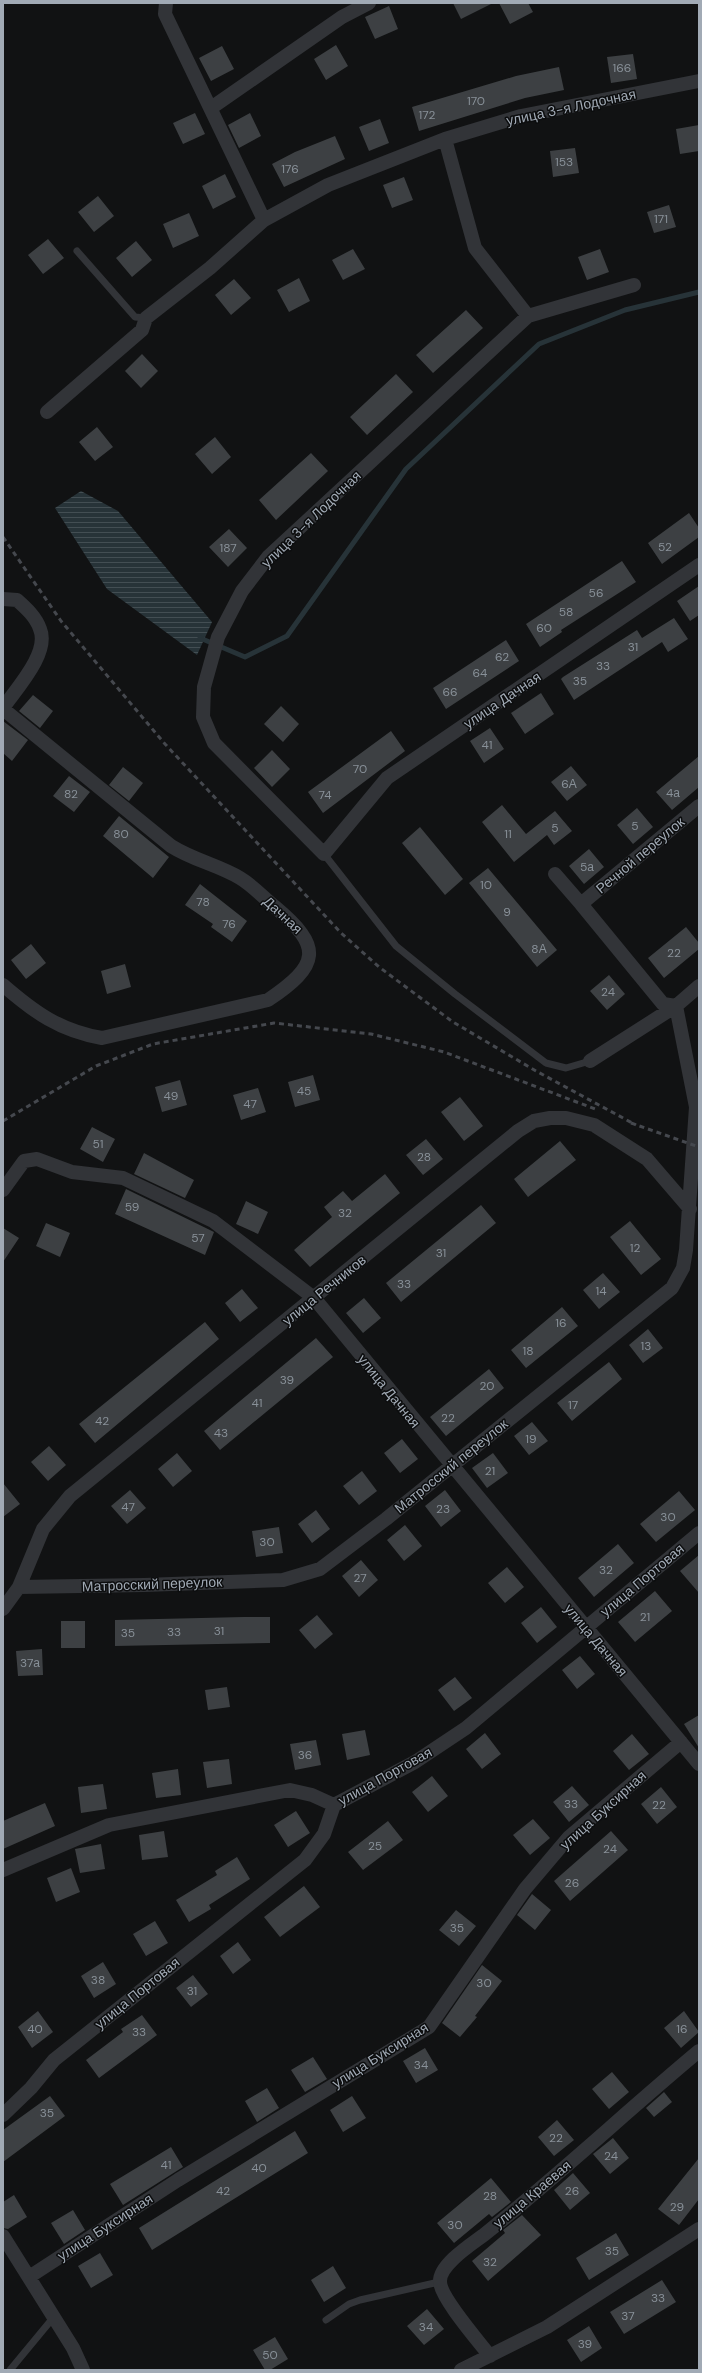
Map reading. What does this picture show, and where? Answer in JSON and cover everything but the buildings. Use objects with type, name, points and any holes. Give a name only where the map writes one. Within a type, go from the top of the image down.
[{"type":"street","points":[[166,3],[165,14],[264,220]]},
{"type":"street","points":[[211,108],[342,17],[369,3]]},
{"type":"street","name":"улица 3-я Лодочная","points":[[47,412],[142,330],[146,318],[210,268],[264,220],[328,185],[445,139],[521,116],[699,82]]},
{"type":"street","points":[[445,139],[475,248],[528,316]]},
{"type":"street","name":"улица 3-я Лодочная","points":[[324,854],[214,743],[203,717],[204,688],[218,637],[242,590],[268,557],[528,316],[634,285]]},
{"type":"street","name":"улица Дачная","points":[[324,854],[387,778],[699,565]]},
{"type":"street","name":"Дачная","points":[[3,599],[18,600],[32,614],[41,630],[42,650],[3,708],[171,846],[187,856],[240,878],[294,922],[305,935],[310,951],[305,968],[288,987],[268,1000],[102,1038],[79,1034],[54,1023],[30,1008],[3,985]]},
{"type":"street","name":"Речной переулок","points":[[580,904],[699,806]]},
{"type":"street","points":[[555,874],[663,1004],[676,1006]]},
{"type":"street","points":[[590,1061],[676,1006],[699,986]]},
{"type":"street","points":[[676,1006],[698,1107]]},
{"type":"street","name":"Матросский переулок","points":[[19,1587],[144,1585],[282,1580],[320,1569],[386,1519],[450,1465],[672,1288],[683,1268],[689,1228],[695,1209],[698,1107]]},
{"type":"street","name":"улица Речников","points":[[3,1609],[19,1587],[43,1529],[70,1496],[518,1131],[534,1121],[566,1118],[594,1125],[647,1159],[695,1209]]},
{"type":"street","name":"улица Дачная","points":[[3,1190],[24,1161],[37,1158],[72,1172],[124,1178],[213,1221],[314,1298],[450,1465],[698,1761]]},
{"type":"street","name":"улица Портовая","points":[[3,2115],[31,2088],[54,2060],[305,1860],[324,1834],[334,1805],[415,1762],[466,1728],[699,1533]]},
{"type":"street","name":"улица Буксирная","points":[[29,2277],[178,2180],[429,2027],[525,1890],[569,1837],[681,1742]]},
{"type":"street","points":[[3,1870],[109,1825],[290,1790],[312,1795],[334,1805]]},
{"type":"street","name":"улица Краевая","points":[[439,2282],[442,2274],[452,2260],[527,2200],[699,2051]]},
{"type":"street","points":[[461,2370],[547,2327],[699,2229]]},
{"type":"street","points":[[3,2236],[73,2348],[83,2370]]},
{"type":"street","points":[[439,2282],[448,2302],[490,2356]]},
{"type":"lane","points":[[77,251],[135,317],[146,318]]},
{"type":"lane","points":[[324,854],[396,946],[467,1004],[546,1063],[566,1068],[590,1061]]},
{"type":"lane","points":[[326,2320],[349,2304],[360,2300],[439,2282]]},
{"type":"lane","points":[[10,2370],[53,2318]]},
{"type":"shaded area","points":[[81,491],[118,511],[212,622],[197,655],[107,589],[55,508]]},
{"type":"waterway","points":[[200,638],[245,657],[287,636],[406,469],[539,344],[625,310],[699,292]]},
{"type":"railway","points":[[3,537],[61,621],[165,744],[341,933],[379,967],[453,1022],[536,1071],[636,1125]]},
{"type":"railway","points":[[3,1121],[96,1066],[153,1044],[274,1023],[371,1034],[444,1052],[598,1110]]},
{"type":"railway","points":[[631,1123],[699,1147]]}]
